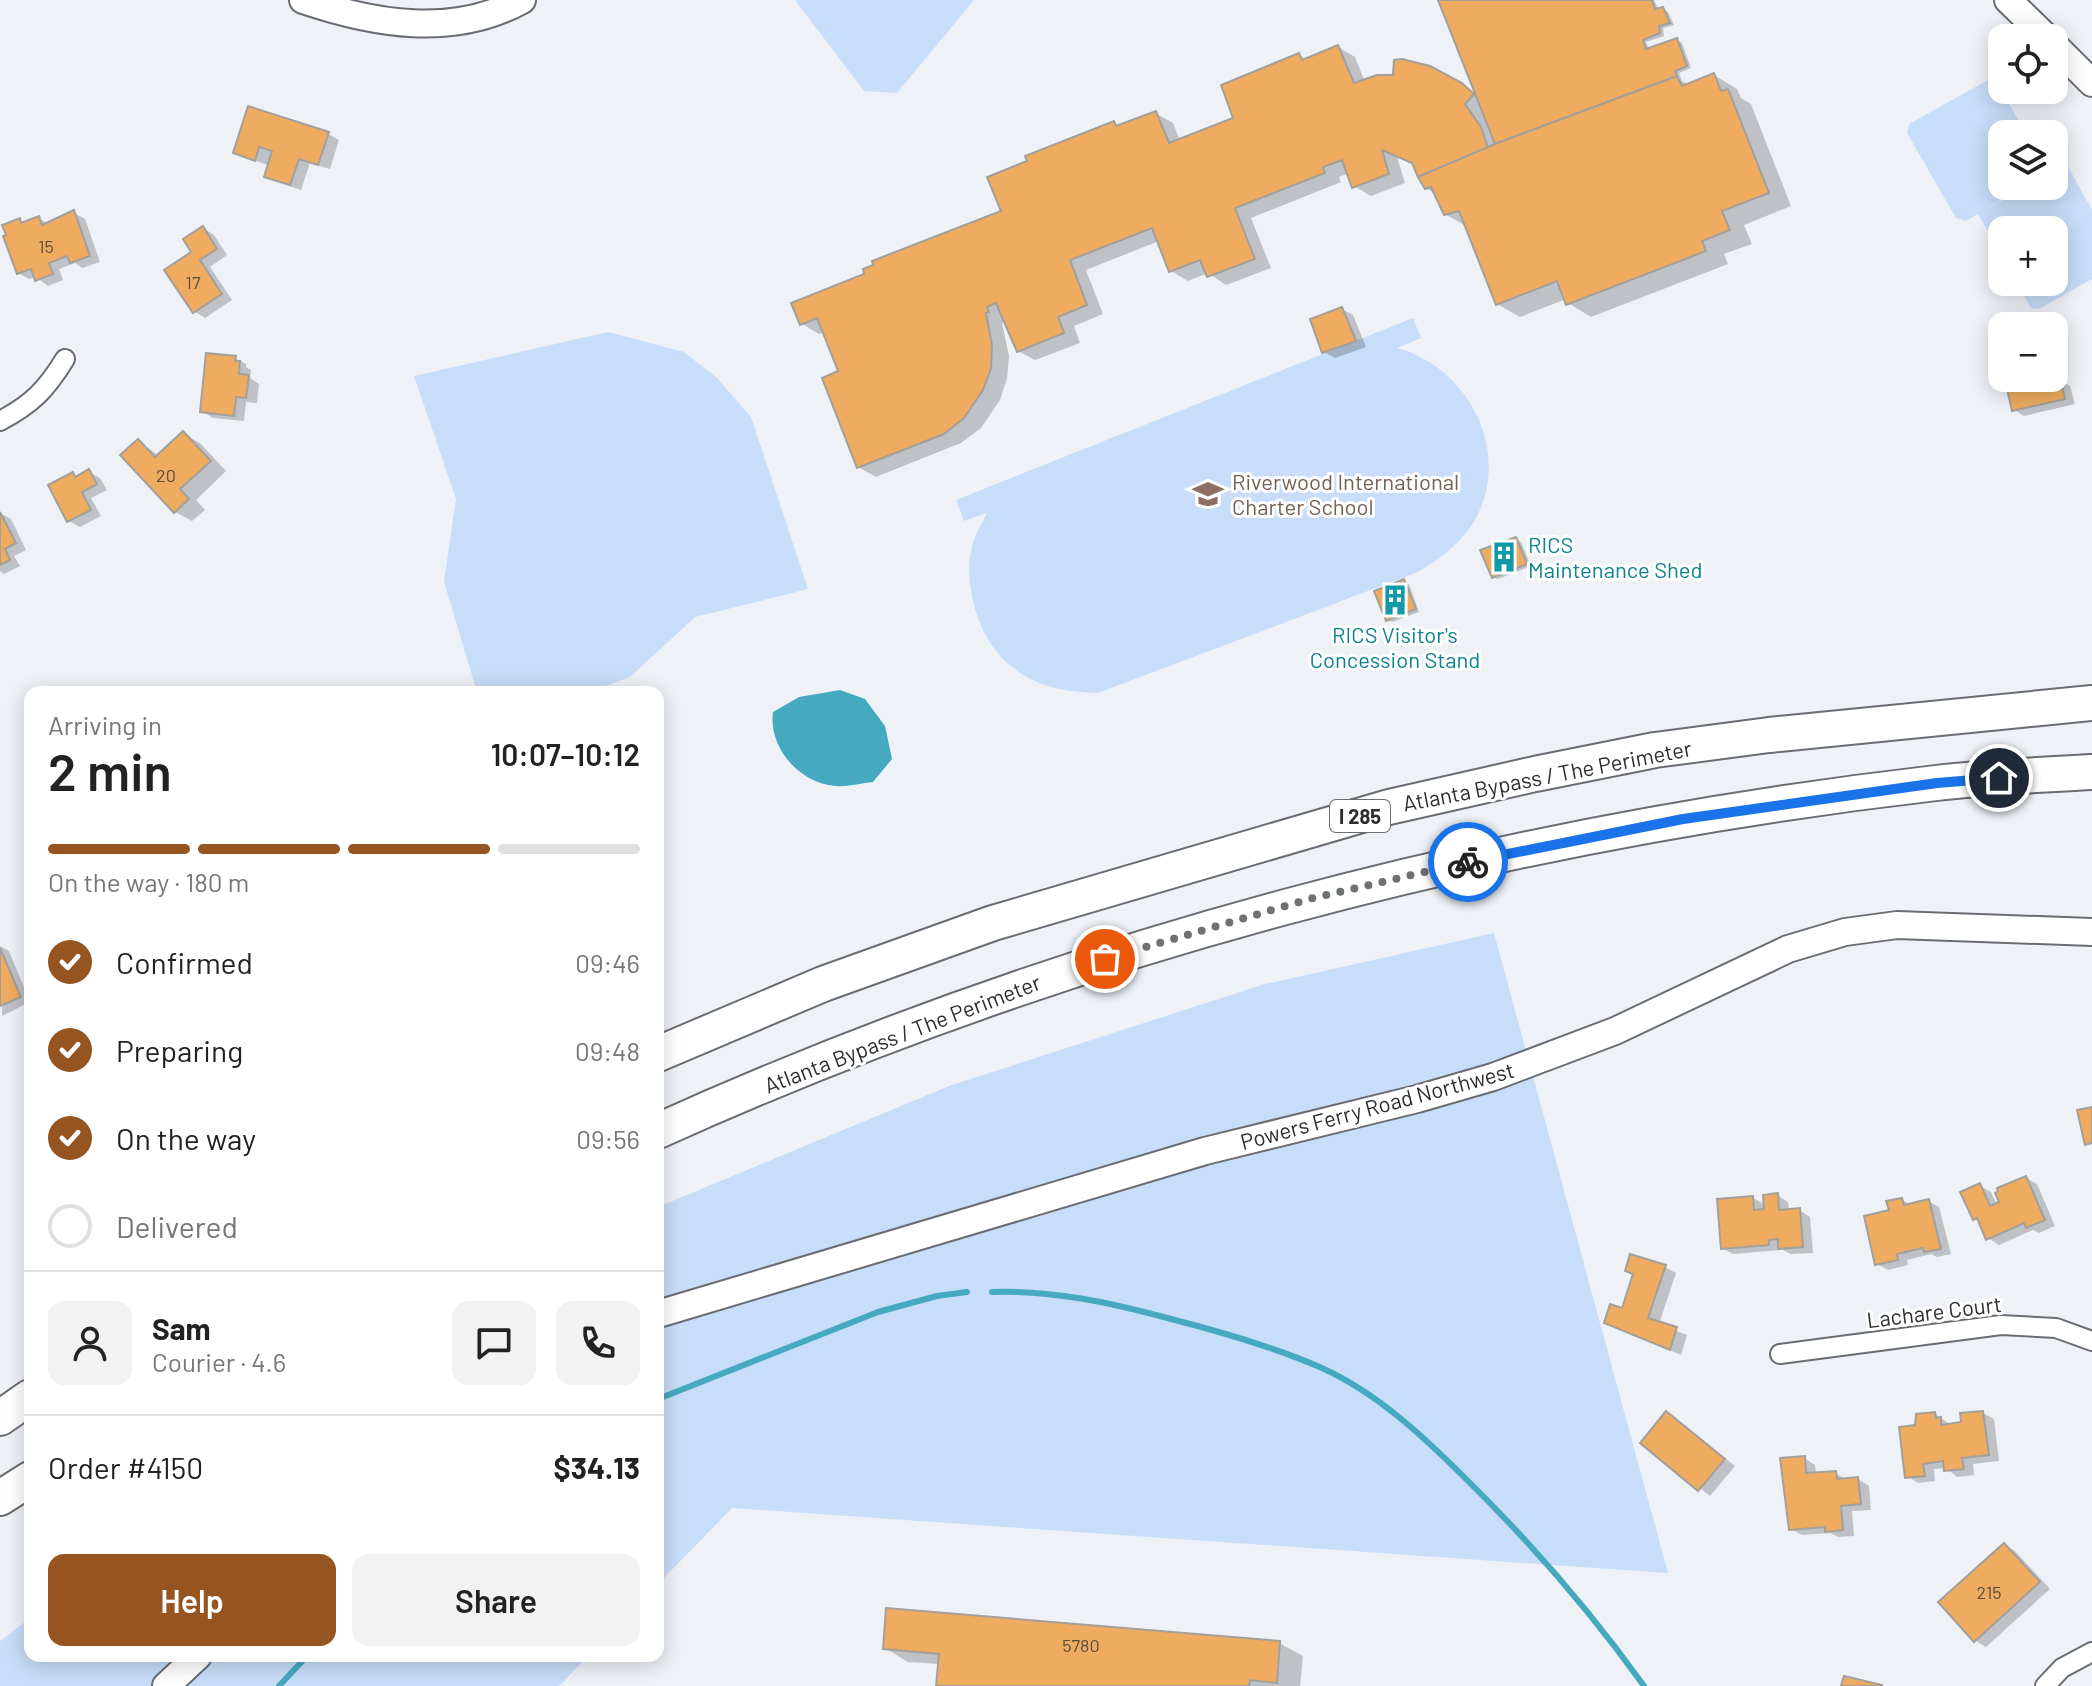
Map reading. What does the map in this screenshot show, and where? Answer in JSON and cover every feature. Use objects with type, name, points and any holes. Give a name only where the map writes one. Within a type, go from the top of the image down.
[{"type":"highway","name":"Atlanta Bypass / The Perimeter","points":[[664,1051],[823,984],[993,923],[1389,807],[1655,750],[1785,733],[2092,703]]},
{"type":"highway","name":"Atlanta Bypass / The Perimeter","points":[[664,1128],[842,1052],[1040,980],[1313,898],[1498,855],[1683,819],[1937,783],[2092,772]]},
{"type":"highway","points":[[0,1418],[24,1401]]},
{"type":"highway","points":[[0,1498],[24,1483]]},
{"type":"street","points":[[303,0],[344,14],[388,23],[430,25],[473,18],[522,0]]},
{"type":"street","points":[[2008,0],[2033,24]]},
{"type":"street","points":[[2068,59],[2092,83]]},
{"type":"street","points":[[0,421],[25,407],[49,385],[65,359]]},
{"type":"street","name":"Powers Ferry Road Northwest","points":[[664,1312],[1205,1151],[1493,1077],[1615,1031],[1788,949],[1845,932],[1897,925],[2092,932]]},
{"type":"street","name":"Lachare Court","points":[[1780,1354],[2001,1325],[2056,1328],[2092,1341]]},
{"type":"street","points":[[2045,1686],[2062,1668],[2092,1652]]},
{"type":"street","points":[[166,1686],[192,1662]]},
{"type":"shaded area","points":[[795,0],[974,0],[897,93],[864,91]]},
{"type":"shaded area","points":[[1988,80],[1988,104],[2009,104],[2018,120],[1988,120],[1988,200],[2001,200],[1981,212],[2002,200],[2068,200],[2068,167],[2092,210],[2092,279],[2068,293],[2068,216],[1988,216],[1988,232],[1978,214],[1966,221],[1956,218],[1907,133],[1909,124]]},
{"type":"shaded area","points":[[2024,296],[2062,296],[2039,309],[2031,308]]},
{"type":"shaded area","points":[[1413,318],[1421,338],[1397,348],[1422,358],[1444,373],[1463,392],[1477,415],[1486,439],[1489,465],[1486,492],[1471,527],[1443,555],[1418,572],[1098,693],[1076,692],[1037,682],[1006,662],[993,647],[975,609],[969,578],[973,543],[987,513],[964,521],[956,500]]},
{"type":"shaded area","points":[[608,332],[684,352],[717,378],[751,417],[808,589],[695,617],[630,677],[605,686],[475,686],[444,582],[456,499],[414,376]]},
{"type":"shaded area","points":[[1494,933],[1668,1573],[732,1508],[664,1578],[664,1205],[949,1086],[1265,984]]},
{"type":"shaded area","points":[[24,1623],[24,1662],[582,1662],[559,1686],[0,1686],[0,1641]]},
{"type":"water","points":[[840,690],[865,699],[885,726],[892,759],[873,782],[835,786],[809,778],[789,761],[776,738],[773,712],[799,697]]},
{"type":"building","points":[[1438,0],[1652,0],[1655,9],[1663,7],[1670,23],[1659,26],[1660,33],[1643,40],[1646,49],[1677,38],[1687,66],[1675,71],[1677,76],[1495,144]]},
{"type":"building","points":[[1338,45],[1354,83],[1377,75],[1393,75],[1394,60],[1402,59],[1430,66],[1462,83],[1474,94],[1465,104],[1481,127],[1488,148],[1418,177],[1412,163],[1382,150],[1389,174],[1352,188],[1342,160],[1323,167],[1325,173],[1235,208],[1255,259],[1207,277],[1200,260],[1169,272],[1152,228],[1070,260],[1087,305],[1058,317],[1064,333],[1017,352],[996,303],[987,307],[992,345],[991,368],[983,390],[964,418],[944,434],[857,468],[822,378],[838,371],[817,318],[800,325],[791,303],[864,274],[863,269],[873,265],[872,261],[1001,211],[987,177],[1027,161],[1025,156],[1114,121],[1116,126],[1156,111],[1169,143],[1233,118],[1221,85],[1299,53],[1302,60]]},
{"type":"building","points":[[1714,73],[1721,91],[1728,89],[1769,193],[1722,211],[1730,230],[1702,241],[1706,251],[1566,305],[1557,281],[1496,305],[1459,211],[1444,215],[1431,187],[1425,189],[1418,177],[1495,144],[1677,76],[1682,86]]},
{"type":"building","points":[[248,106],[329,132],[318,165],[299,159],[290,185],[264,177],[272,151],[259,147],[255,161],[233,153]]},
{"type":"building","points":[[74,210],[90,256],[70,263],[67,256],[49,263],[53,274],[35,281],[31,269],[17,274],[2,225],[20,218],[21,223],[39,216],[42,225]]},
{"type":"building","points":[[203,226],[217,249],[200,260],[222,294],[193,313],[164,270],[191,252],[183,239]]},
{"type":"building","points":[[1342,307],[1356,341],[1322,353],[1310,319]]},
{"type":"building","points":[[206,353],[236,356],[235,361],[240,361],[239,374],[249,375],[246,398],[236,397],[234,416],[200,412]]},
{"type":"building","points":[[2008,392],[2063,392],[2065,399],[2012,411]]},
{"type":"building","points":[[183,431],[211,461],[180,489],[189,499],[174,513],[120,455],[138,439],[155,457]]},
{"type":"building","points":[[89,469],[97,484],[82,492],[91,510],[67,522],[48,485],[73,472],[75,477]]},
{"type":"building","points":[[0,512],[16,543],[5,549],[10,560],[0,565]]},
{"type":"building","name":"RICS Maintenance Shed","points":[[1516,537],[1527,564],[1492,578],[1480,550]]},
{"type":"building","name":"RICS Visitor's Concession Stand","points":[[1404,579],[1416,609],[1386,621],[1374,591]]},
{"type":"building","points":[[0,948],[21,997],[0,1006]]},
{"type":"building","points":[[2092,1107],[2092,1143],[2085,1145],[2077,1110]]},
{"type":"building","points":[[2026,1176],[2045,1220],[2026,1228],[2024,1223],[1986,1240],[1977,1218],[1973,1220],[1960,1192],[1980,1183],[1990,1206],[1999,1202],[1995,1193],[1997,1188]]},
{"type":"building","points":[[1778,1193],[1779,1210],[1800,1208],[1803,1247],[1778,1249],[1778,1239],[1769,1240],[1769,1245],[1721,1249],[1717,1199],[1753,1196],[1754,1210],[1764,1209],[1763,1195]]},
{"type":"building","points":[[1902,1198],[1904,1205],[1929,1199],[1941,1249],[1924,1252],[1923,1248],[1897,1254],[1898,1260],[1875,1265],[1864,1216],[1889,1210],[1886,1201]]},
{"type":"building","points":[[1630,1254],[1666,1265],[1648,1318],[1677,1327],[1670,1350],[1604,1323],[1610,1304],[1622,1308],[1633,1274],[1625,1271]]},
{"type":"building","points":[[1666,1411],[1725,1459],[1698,1491],[1640,1443]]},
{"type":"building","points":[[1983,1411],[1989,1455],[1962,1458],[1964,1469],[1944,1471],[1943,1461],[1923,1464],[1925,1476],[1905,1478],[1899,1427],[1915,1425],[1916,1414],[1935,1412],[1936,1418],[1941,1417],[1941,1425],[1961,1422],[1960,1413]]},
{"type":"building","points":[[1805,1456],[1806,1473],[1836,1471],[1837,1479],[1858,1477],[1861,1504],[1841,1506],[1843,1530],[1825,1532],[1825,1527],[1789,1530],[1780,1458]]},
{"type":"building","points":[[2004,1543],[2040,1582],[1974,1642],[1938,1602]]},
{"type":"building","points":[[886,1608],[1280,1641],[1277,1683],[1250,1680],[1249,1686],[936,1686],[939,1654],[883,1649]]},
{"type":"building","points":[[1844,1676],[1882,1685],[1882,1686],[1841,1686]]},
{"type":"waterway","points":[[664,1397],[878,1312],[937,1296],[967,1292]]},
{"type":"waterway","points":[[992,1292],[1038,1293],[1083,1299],[1190,1324],[1304,1360],[1362,1390],[1433,1447],[1514,1528],[1582,1605],[1644,1686]]},
{"type":"waterway","points":[[279,1686],[301,1662]]},
{"type":"way so far","points":[[1105,959],[1313,898],[1468,862]]},
{"type":"place","name":"Riverwood International Charter School","points":[[1208,494]]},
{"type":"place","name":"RICS Maintenance Shed","points":[[1504,557]]},
{"type":"place","name":"RICS Visitor's Concession Stand","points":[[1395,600]]},
{"type":"route","points":[[1468,862],[1683,819],[1937,783],[1999,778]]}]
